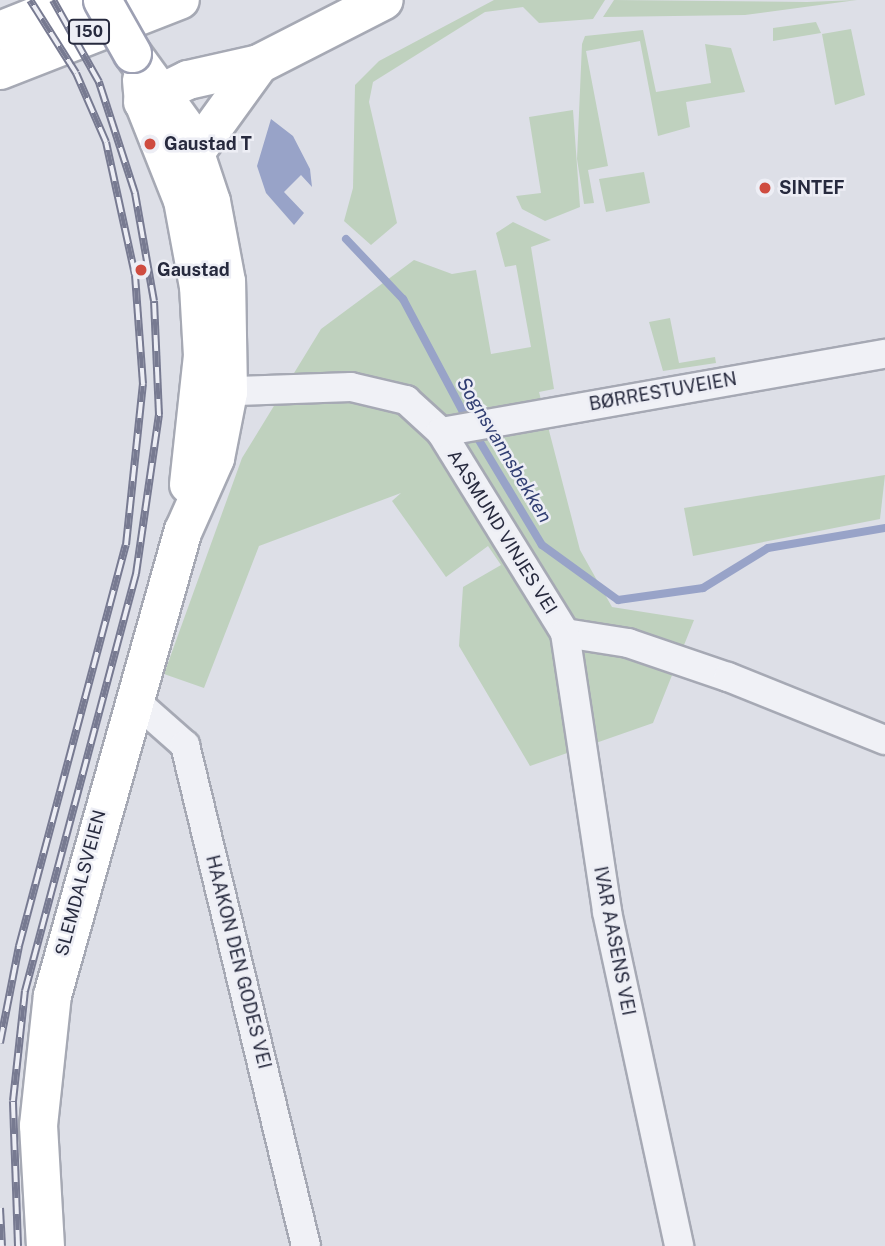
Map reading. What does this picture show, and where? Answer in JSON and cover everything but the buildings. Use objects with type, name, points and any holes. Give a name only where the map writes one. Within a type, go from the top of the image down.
[{"type":"highway","name":"150","points":[[0,31],[77,0]]},
{"type":"highway","name":"150","points":[[0,70],[180,0]]},
{"type":"highway","points":[[145,78],[259,64],[384,0]]},
{"type":"highway","points":[[197,150],[259,64]]},
{"type":"main road","name":"SLEMDALSVEIEN","points":[[45,1246],[38,1125],[45,1030],[183,530],[215,458],[214,392],[226,281],[197,150],[145,78],[102,0]]},
{"type":"main road","name":"SLEMDALSVEIEN","points":[[145,78],[192,250],[214,392]]},
{"type":"street","name":"BØRRESTUVEIEN","points":[[447,431],[885,354]]},
{"type":"street","name":"AASMUND VINJES VEI","points":[[214,392],[374,388],[406,400],[447,431],[565,633],[628,643],[728,677],[885,740]]},
{"type":"street","name":"IVAR AASENS VEI","points":[[565,633],[607,912],[679,1246]]},
{"type":"street","name":"HAAKON DEN GODES VEI","points":[[134,700],[185,745],[306,1246]]},
{"type":"green space","points":[[494,0],[605,0],[593,19],[539,23],[523,7],[485,12],[373,82],[369,102],[397,223],[371,245],[344,221],[353,188],[355,85],[379,61]]},
{"type":"green space","points":[[614,0],[857,0],[745,15],[603,17]]},
{"type":"green space","points":[[816,22],[821,33],[773,41],[773,28]]},
{"type":"green space","points":[[851,29],[865,95],[835,105],[822,34]]},
{"type":"green space","points":[[643,30],[656,92],[711,83],[705,44],[731,48],[745,92],[686,102],[690,127],[658,136],[640,41],[586,51],[608,166],[588,170],[594,203],[584,204],[577,159],[582,44],[585,36]]},
{"type":"green space","points":[[573,110],[580,207],[545,221],[522,209],[516,196],[541,193],[529,117]]},
{"type":"green space","points":[[644,172],[650,203],[606,212],[599,179]]},
{"type":"green space","points":[[513,222],[551,240],[531,247],[554,389],[539,392],[580,550],[612,607],[694,620],[653,723],[530,766],[459,646],[463,587],[501,565],[488,546],[446,577],[392,501],[401,493],[259,546],[204,688],[164,674],[242,458],[321,329],[414,260],[452,274],[476,270],[491,354],[531,347],[516,265],[505,267],[496,233]]},
{"type":"green space","points":[[670,318],[679,363],[715,357],[716,363],[663,371],[649,322]]},
{"type":"green space","points":[[885,475],[880,519],[693,556],[684,508]]},
{"type":"water","points":[[271,119],[293,136],[310,169],[312,187],[301,175],[284,192],[304,213],[294,225],[266,193],[257,166]]},
{"type":"waterway","name":"Sognsvannsbekken","points":[[346,239],[403,299],[468,421]]},
{"type":"waterway","name":"Sognsvannsbekken","points":[[474,432],[542,545],[618,600],[703,588],[768,548],[885,528]]},
{"type":"railway","points":[[0,1043],[19,946],[126,545],[143,384],[135,275],[106,142],[76,73],[30,0]]},
{"type":"railway","points":[[18,1246],[13,1101],[25,991],[136,574],[159,415],[154,301],[135,193],[99,82],[53,0]]},
{"type":"railway","points":[[0,1208],[2,1246]]},
{"type":"place","name":"Gaustad T","points":[[150,144]]},
{"type":"place","name":"SINTEF","points":[[765,188]]},
{"type":"place","name":"Gaustad","points":[[141,270]]}]
